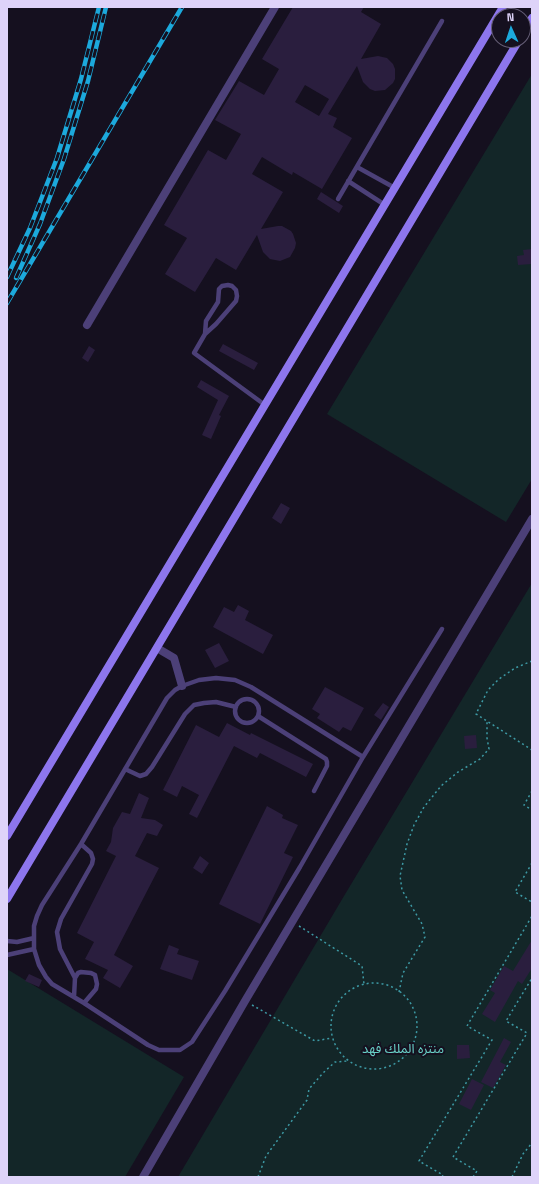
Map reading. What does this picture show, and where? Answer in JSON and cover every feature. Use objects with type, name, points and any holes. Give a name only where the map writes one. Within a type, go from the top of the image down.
[{"type":"street","points":[[87,325],[276,7]]},
{"type":"street","points":[[7,836],[503,7]]},
{"type":"street","points":[[7,899],[514,48]]},
{"type":"street","points":[[143,1177],[245,1001],[532,520]]},
{"type":"street","points":[[157,648],[174,658],[182,686]]},
{"type":"lane","points":[[338,199],[442,21]]},
{"type":"lane","points":[[357,167],[395,188]]},
{"type":"lane","points":[[348,181],[385,205]]},
{"type":"lane","points":[[205,334],[206,321],[218,302],[219,289],[222,286],[232,286],[236,290],[236,301],[205,334],[194,353],[265,406]]},
{"type":"lane","points":[[363,757],[251,687],[235,680],[216,678],[199,680],[175,690],[167,698],[81,844],[42,905],[34,926],[34,949],[39,965],[52,984],[148,1045],[159,1050],[180,1050],[192,1042],[225,991],[300,867],[363,757],[442,629]]},
{"type":"lane","points":[[244,700],[254,702],[257,706],[258,716],[255,720],[250,722],[245,723],[240,721],[235,712],[236,707],[239,702],[244,700]]},
{"type":"lane","points":[[125,768],[140,776],[146,774],[152,767],[185,714],[194,705],[204,702],[216,702],[236,707]]},
{"type":"lane","points":[[258,716],[326,759],[327,766],[314,791]]},
{"type":"lane","points":[[75,978],[60,949],[57,932],[61,919],[92,864],[93,859],[91,853],[81,844]]},
{"type":"lane","points":[[7,941],[17,942],[34,938]]},
{"type":"lane","points":[[7,955],[34,949]]},
{"type":"lane","points":[[74,997],[75,978],[78,973],[92,973],[97,979],[96,989],[84,1003]]},
{"type":"path","points":[[532,661],[515,668],[499,679],[488,690],[476,714],[532,750]]},
{"type":"path","points":[[399,992],[403,973],[425,936],[422,924],[402,890],[400,876],[407,844],[414,825],[424,807],[442,786],[458,772],[480,759],[489,749],[487,738],[488,722]]},
{"type":"path","points":[[532,791],[524,805],[532,810]]},
{"type":"path","points":[[532,863],[515,892],[532,902]]},
{"type":"path","points":[[442,1177],[443,1175],[419,1161],[492,1040],[467,1026],[532,916]]},
{"type":"path","points":[[292,922],[362,966],[364,984]]},
{"type":"path","points":[[473,1177],[477,1171],[452,1157],[527,1033],[506,1021],[532,978]]},
{"type":"path","points":[[379,983],[393,987],[405,995],[413,1007],[417,1021],[416,1036],[411,1049],[401,1060],[389,1066],[375,1069],[361,1067],[348,1061],[338,1050],[332,1038],[331,1024],[334,1010],[341,998],[351,989],[364,984],[379,983]]},
{"type":"path","points":[[245,1001],[315,1042],[332,1038]]},
{"type":"path","points":[[258,1177],[266,1156],[307,1100],[309,1089],[334,1062],[348,1061]]},
{"type":"path","points":[[512,1177],[523,1154],[532,1143]]},
{"type":"green space","points":[[532,74],[532,479],[506,522],[327,414]]},
{"type":"green space","name":"منتزه الملك فهد","points":[[532,583],[532,1177],[178,1177],[344,896]]},
{"type":"green space","points":[[7,969],[184,1077],[125,1177],[7,1177]]},
{"type":"building","points":[[293,7],[364,7],[361,12],[381,24],[361,59],[378,56],[387,58],[393,64],[395,69],[395,79],[393,83],[385,90],[375,91],[370,89],[363,82],[357,66],[328,114],[337,118],[333,127],[352,138],[322,189],[293,172],[292,175],[262,157],[252,174],[283,192],[261,229],[282,226],[291,231],[296,243],[290,257],[280,261],[270,259],[263,252],[257,235],[236,270],[216,258],[195,292],[165,274],[187,238],[164,225],[208,150],[226,160],[241,134],[215,120],[239,81],[264,95],[279,69],[262,59]],"holes":[[[305,85],[329,99],[319,116],[295,102]]]},
{"type":"building","points":[[321,192],[343,206],[339,213],[317,199]]},
{"type":"building","points":[[532,249],[532,264],[518,265],[517,256],[524,255],[523,250]]},
{"type":"building","points":[[223,344],[258,363],[254,370],[219,351]]},
{"type":"building","points":[[89,346],[95,350],[88,362],[82,358]]},
{"type":"building","points":[[201,380],[229,396],[219,415],[221,416],[211,439],[202,435],[218,400],[197,387]]},
{"type":"building","points":[[281,503],[290,508],[281,524],[272,518]]},
{"type":"building","points":[[238,605],[249,611],[245,620],[273,635],[263,654],[213,627],[224,607],[234,612]]},
{"type":"building","points":[[219,643],[229,661],[215,668],[205,650]]},
{"type":"building","points":[[325,687],[364,708],[351,731],[343,727],[339,732],[317,718],[320,714],[312,709]]},
{"type":"building","points":[[383,703],[389,707],[381,720],[374,715]]},
{"type":"building","points":[[227,723],[250,735],[251,733],[313,764],[306,777],[260,753],[257,758],[234,746],[197,818],[189,814],[199,795],[182,786],[177,797],[163,790],[196,725],[219,737]]},
{"type":"building","points":[[476,735],[477,748],[465,749],[464,736]]},
{"type":"building","points":[[139,793],[149,798],[141,818],[155,820],[163,825],[157,836],[147,833],[135,856],[159,868],[114,955],[133,966],[120,988],[103,978],[108,970],[85,959],[94,942],[77,933],[116,856],[106,851],[111,842],[113,828],[122,812],[130,814]]},
{"type":"building","points":[[267,806],[283,815],[282,818],[298,825],[284,853],[293,857],[260,924],[219,904]]},
{"type":"building","points":[[200,856],[209,863],[202,874],[193,868]]},
{"type":"building","points":[[532,940],[532,968],[522,984],[518,981],[495,1022],[482,1014],[495,993],[490,990],[504,966],[513,971]]},
{"type":"building","points":[[169,945],[179,949],[177,954],[199,961],[192,980],[160,969]]},
{"type":"building","points":[[29,974],[42,980],[39,987],[25,981]]},
{"type":"building","points":[[504,1038],[511,1042],[500,1062],[506,1065],[493,1088],[481,1082]]},
{"type":"building","points":[[457,1045],[469,1045],[470,1058],[457,1059]]},
{"type":"building","points":[[472,1079],[484,1085],[471,1110],[459,1104]]},
{"type":"railway","points":[[7,277],[30,228],[57,158],[81,79],[99,7]]},
{"type":"railway","points":[[16,278],[40,224],[64,159],[88,81],[106,7]]},
{"type":"railway","points":[[7,303],[182,7]]}]
